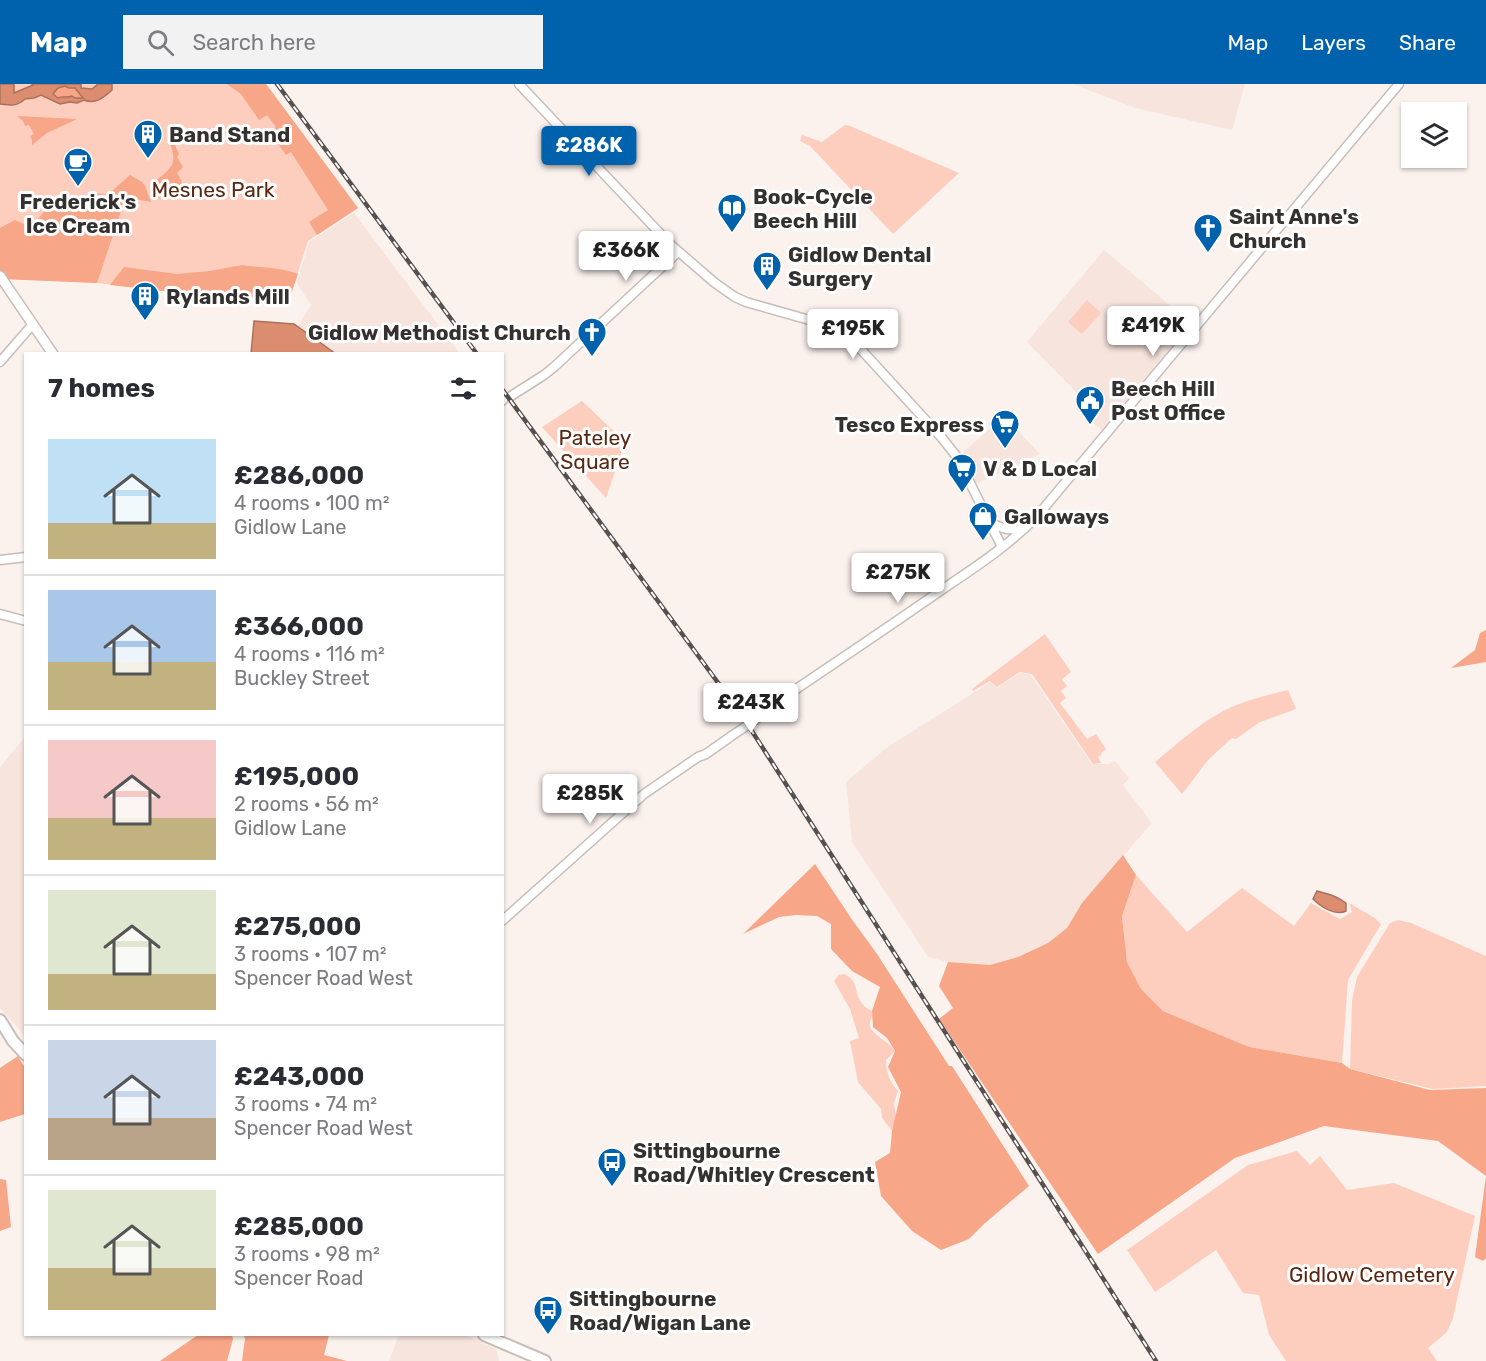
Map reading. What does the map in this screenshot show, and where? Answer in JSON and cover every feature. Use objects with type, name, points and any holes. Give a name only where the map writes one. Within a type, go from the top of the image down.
[{"type":"highway","points":[[0,1020],[13,1041],[24,1053]]},
{"type":"highway","points":[[486,1336],[545,1361]]},
{"type":"main road","points":[[0,276],[52,352]]},
{"type":"street","points":[[519,84],[678,252],[715,283],[746,302],[813,321],[835,330],[856,344],[957,457],[1002,547]]},
{"type":"street","points":[[504,919],[644,794],[698,757],[704,750],[899,620],[1024,529],[1399,84]]},
{"type":"street","points":[[506,399],[554,367],[678,252]]},
{"type":"street","points":[[0,362],[33,324]]},
{"type":"street","points":[[990,522],[1007,530],[1024,529]]},
{"type":"street","points":[[0,560],[24,557]]},
{"type":"street","points":[[0,614],[24,620]]},
{"type":"shaded area","points":[[0,84],[14,84],[14,93],[32,84],[81,84],[81,88],[92,89],[98,84],[112,84],[112,90],[103,98],[92,102],[84,100],[77,103],[60,104],[41,95],[16,104],[0,104]],"holes":[[[65,86],[75,88],[83,98],[72,96],[58,98],[53,94],[58,88]]]},
{"type":"shaded area","points":[[227,84],[266,84],[358,208],[317,235],[309,222],[328,210],[291,152],[286,155],[276,141],[272,142],[268,133],[276,127],[267,115],[259,120],[241,94]]},
{"type":"shaded area","points":[[1073,84],[1245,84],[1232,130],[1135,108]]},
{"type":"shaded area","points":[[65,86],[75,88],[83,98],[72,96],[58,98],[52,93]]},
{"type":"shaded area","points":[[17,116],[77,119],[47,133],[32,145],[30,136],[34,134],[29,125],[25,126]]},
{"type":"shaded area","points":[[169,142],[174,143],[179,154],[177,157],[183,167],[177,173],[182,182],[175,192],[164,194],[156,200],[153,194],[153,183],[168,170],[173,162]]},
{"type":"shaded area","points":[[130,175],[142,182],[151,202],[114,195],[111,192]]},
{"type":"shaded area","points":[[95,193],[115,197],[123,205],[97,283],[3,279],[0,270],[0,228],[15,220],[29,226],[50,205],[85,204]]},
{"type":"shaded area","points":[[354,213],[458,352],[334,352],[298,326],[311,305],[297,283],[309,242]]},
{"type":"shaded area","points":[[1104,250],[1191,323],[1102,430],[1095,425],[1079,395],[1027,342]]},
{"type":"shaded area","points":[[242,265],[298,274],[291,294],[267,298],[181,293],[110,285],[124,267],[177,274]]},
{"type":"shaded area","points":[[254,321],[294,324],[333,352],[251,352]]},
{"type":"shaded area","points":[[1004,417],[1040,454],[976,484],[963,452]]},
{"type":"shaded area","points":[[1486,630],[1486,662],[1451,668],[1475,650],[1480,633]]},
{"type":"shaded area","points":[[1020,673],[1030,674],[1092,764],[1109,764],[1115,761],[1129,778],[1123,785],[1152,823],[1082,903],[1067,928],[1048,943],[1018,957],[990,965],[948,962],[928,957],[852,842],[846,782],[885,749],[990,682],[997,688]]},
{"type":"shaded area","points":[[24,738],[24,1035],[0,1008],[0,767]]},
{"type":"shaded area","points":[[1123,855],[1136,875],[1122,916],[1127,962],[1141,989],[1163,1011],[1249,1047],[1342,1063],[1350,1069],[1430,1090],[1486,1088],[1486,1176],[1438,1141],[1324,1126],[1235,1158],[1098,1254],[939,1019],[953,1008],[939,986],[948,962],[990,965],[1018,957],[1048,943],[1067,928],[1082,903]]},
{"type":"shaded area","points":[[815,864],[877,954],[949,1066],[952,1066],[1029,1186],[969,1239],[941,1250],[912,1231],[881,1196],[875,1162],[890,1153],[892,1131],[901,1092],[888,1067],[895,1051],[887,1038],[873,1027],[872,1011],[880,987],[852,971],[831,949],[831,924],[817,916],[779,917],[743,934]]},
{"type":"shaded area","points":[[1317,891],[1346,903],[1346,911],[1333,912],[1320,905],[1313,899]]},
{"type":"shaded area","points":[[18,1056],[24,1066],[24,1114],[0,1122],[0,1068]]},
{"type":"shaded area","points":[[1486,1176],[1486,1258],[1483,1261],[1475,1257]]},
{"type":"shaded area","points":[[0,1179],[6,1180],[11,1227],[0,1231]]},
{"type":"shaded area","points":[[197,1336],[232,1336],[227,1361],[160,1361]]},
{"type":"shaded area","points":[[244,1336],[329,1336],[324,1355],[347,1361],[242,1361]]},
{"type":"shaded area","points":[[399,1336],[466,1336],[496,1349],[499,1361],[389,1361]]},
{"type":"green space","name":"Mesnes Park","points":[[0,84],[266,84],[358,208],[308,241],[291,294],[267,298],[181,293],[97,283],[3,279],[0,270]]},
{"type":"green space","points":[[845,125],[959,173],[893,234],[810,146],[800,141],[802,135],[822,142]]},
{"type":"green space","points":[[1087,300],[1101,313],[1082,334],[1068,322]]},
{"type":"green space","name":"Pateley Square","points":[[582,401],[625,442],[606,498],[542,427]]},
{"type":"green space","points":[[1045,634],[1071,672],[1062,679],[1067,686],[1061,691],[1066,698],[1060,703],[1087,739],[1096,734],[1106,749],[1098,757],[1101,763],[1093,764],[1032,674],[1020,672],[997,687],[990,681],[973,691],[972,689]]},
{"type":"green space","points":[[1288,690],[1296,709],[1260,722],[1236,739],[1232,738],[1209,759],[1182,794],[1155,762],[1186,736],[1226,709],[1252,699]]},
{"type":"green space","points":[[1136,875],[1187,932],[1242,888],[1294,926],[1311,903],[1340,919],[1352,912],[1349,903],[1375,918],[1381,924],[1348,980],[1342,1063],[1249,1047],[1163,1011],[1141,989],[1127,962],[1122,916]]},
{"type":"green space","points":[[1398,920],[1411,923],[1486,956],[1486,1086],[1433,1089],[1350,1069],[1352,1001],[1357,977],[1390,923]]},
{"type":"green space","points":[[844,974],[854,983],[862,1003],[872,1011],[871,1029],[895,1051],[886,1060],[889,1077],[898,1091],[894,1103],[896,1117],[892,1131],[882,1118],[881,1109],[858,1082],[850,1041],[859,1038],[850,1009],[834,981],[839,975]]},
{"type":"green space","name":"Gidlow Cemetery","points":[[1297,1151],[1310,1165],[1320,1156],[1347,1190],[1394,1183],[1475,1216],[1453,1318],[1447,1332],[1428,1348],[1437,1361],[1286,1361],[1269,1335],[1259,1295],[1243,1293],[1216,1250],[1155,1292],[1127,1250],[1248,1165]]},
{"type":"railway","points":[[277,84],[476,352]]},
{"type":"railway","points":[[504,392],[741,714],[1156,1361]]},
{"type":"place","name":"Band Stand","points":[[148,160]]},
{"type":"place","name":"Frederick's Ice Cream","points":[[78,188]]},
{"type":"place","name":"Book-Cycle Beech Hill","points":[[732,234]]},
{"type":"place","name":"Saint Anne's Church","points":[[1208,254]]},
{"type":"place","name":"Gidlow Dental Surgery","points":[[767,292]]},
{"type":"place","name":"Rylands Mill","points":[[145,322]]},
{"type":"place","name":"Gidlow Methodist Church","points":[[592,358]]},
{"type":"place","name":"Beech Hill Post Office","points":[[1090,426]]},
{"type":"place","name":"Tesco Express","points":[[1005,450]]},
{"type":"place","name":"V & D Local","points":[[962,494]]},
{"type":"place","name":"Galloways","points":[[983,542]]},
{"type":"place","name":"Sittingbourne Road/Whitley Crescent","points":[[612,1188]]},
{"type":"place","name":"Sittingbourne Road/Wigan Lane","points":[[548,1336]]}]
